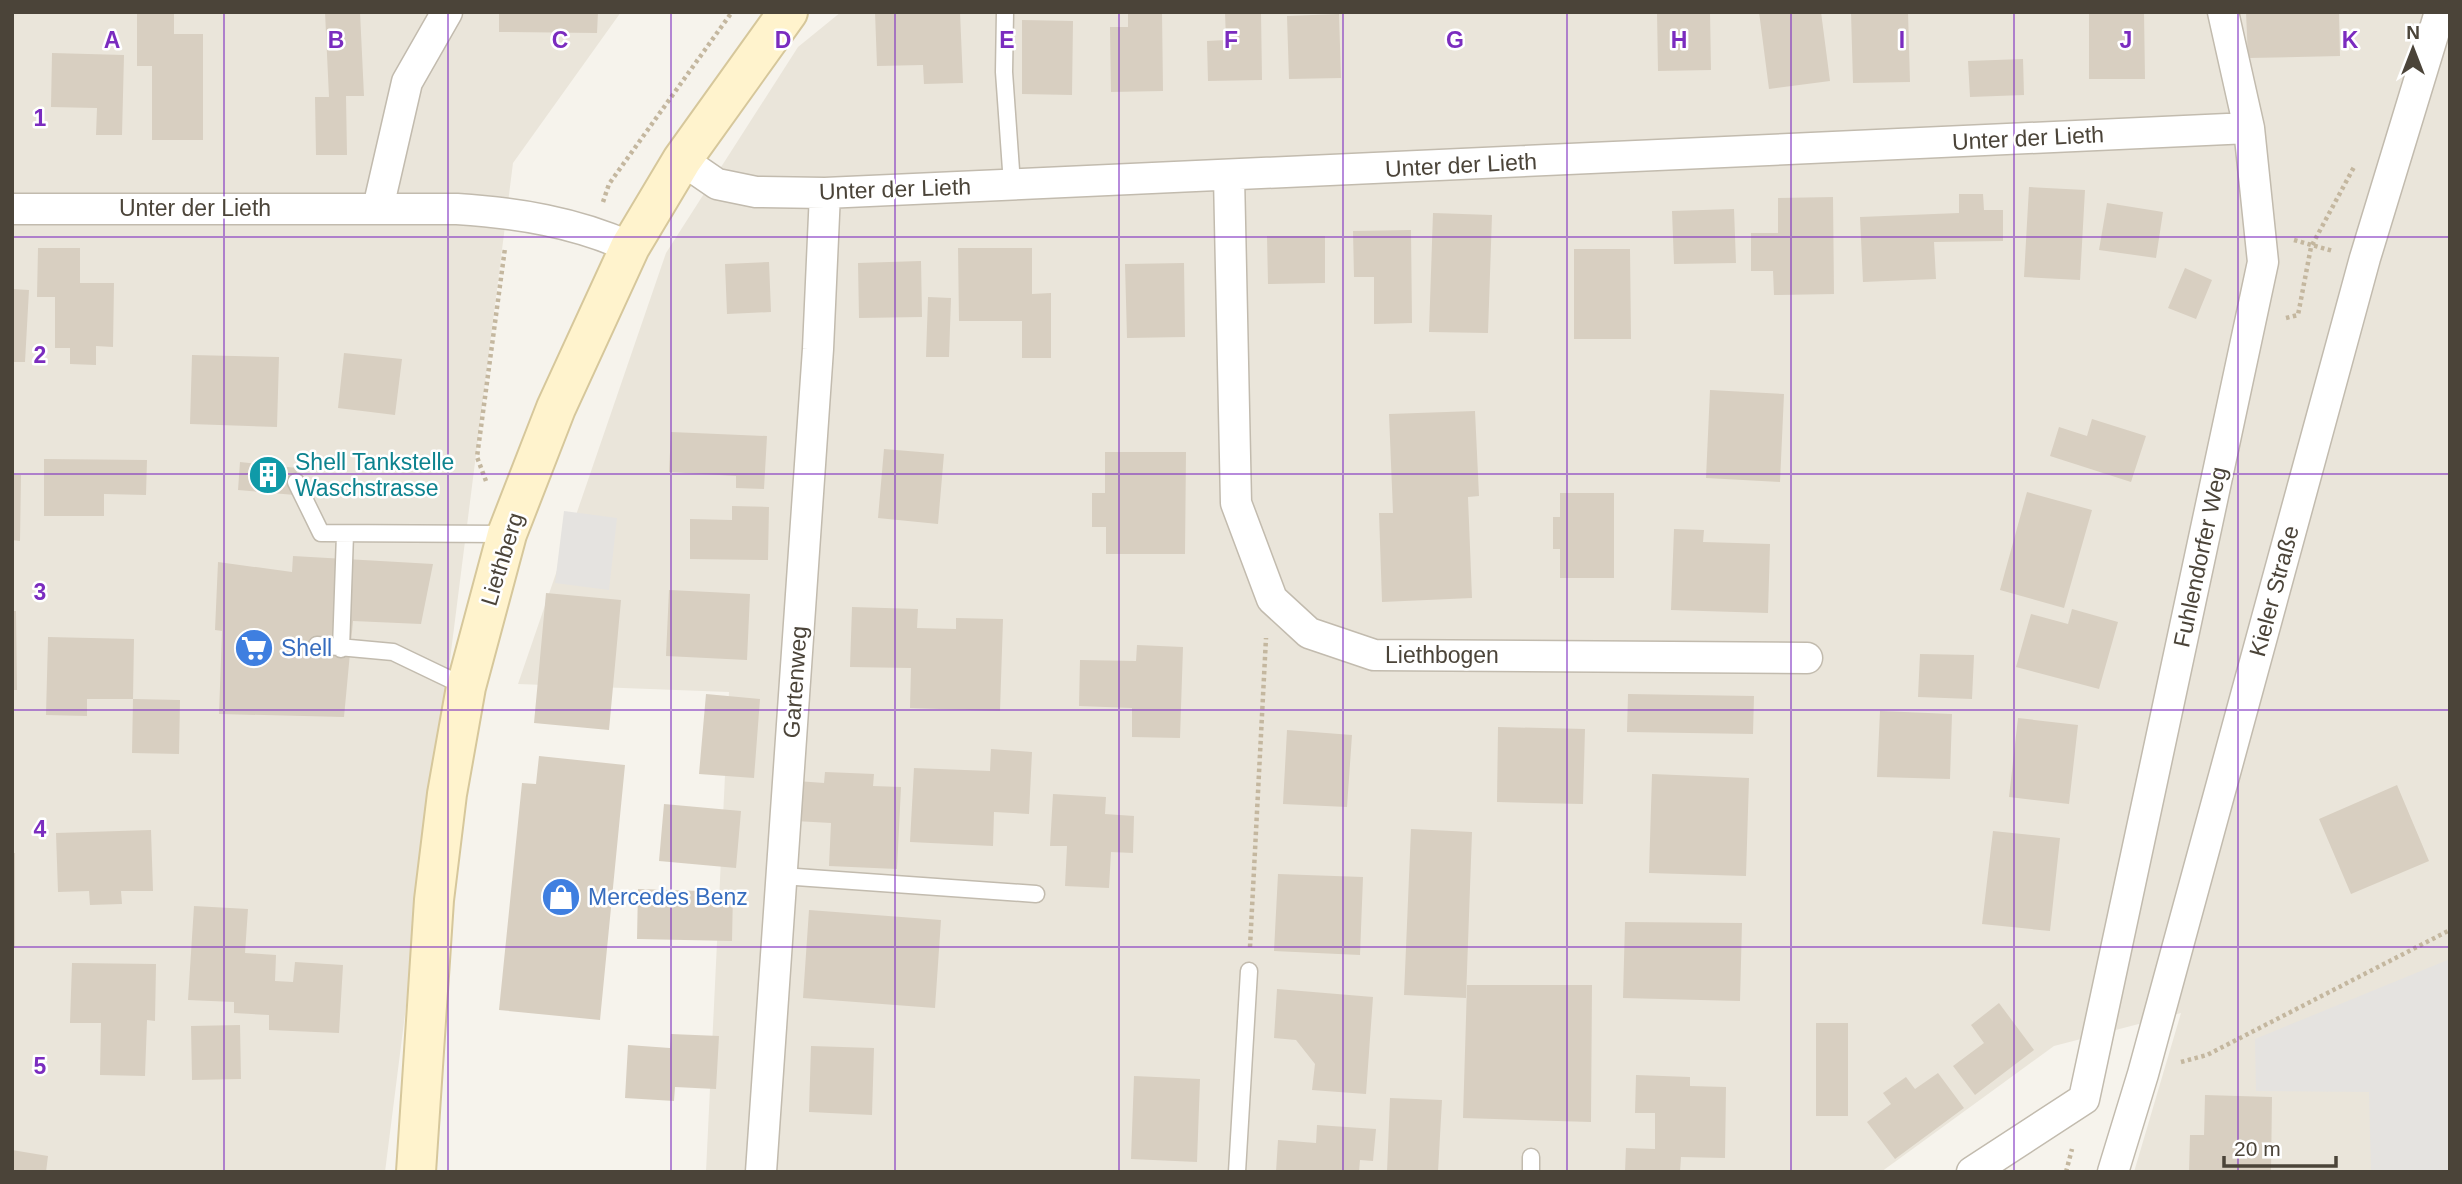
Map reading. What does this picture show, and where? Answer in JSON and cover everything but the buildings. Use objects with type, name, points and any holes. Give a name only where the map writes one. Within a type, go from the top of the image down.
[{"type":"street","points":[[379,208],[407,82],[447,12]]},
{"type":"street","name":"Liethberg","points":[[416,1172],[435,900],[447,794],[466,687],[507,534],[556,408],[630,247],[682,160],[789,12]]},
{"type":"street","name":"Fuhlendorfer Weg","points":[[1972,1172],[2084,1099],[2263,262],[2249,128],[2222,12]]},
{"type":"street","name":"Kieler Straße","points":[[2113,1172],[2143,1074],[2365,258],[2402,144],[2440,12]]},
{"type":"street","name":"Unter der Lieth","points":[[682,160],[716,184],[757,192],[825,193],[2249,128]]},
{"type":"street","name":"Liethbogen","points":[[1229,176],[1236,503],[1272,599],[1309,633],[1374,655],[1807,658]]},
{"type":"street","name":"Gartenweg","points":[[761,1172],[818,349],[825,193]]},
{"type":"street","name":"Unter der Lieth","points":[[12,209],[379,208],[510,212],[592,230],[630,247]]},
{"type":"lane","points":[[1005,12],[1004,72],[1012,184]]},
{"type":"lane","points":[[296,482],[321,533],[507,534]]},
{"type":"lane","points":[[341,649],[345,534]]},
{"type":"lane","points":[[317,645],[393,652],[466,687]]},
{"type":"lane","points":[[782,876],[1036,894]]},
{"type":"lane","points":[[1237,1172],[1249,971]]},
{"type":"path","points":[[609,184],[732,12]]},
{"type":"path","points":[[2283,308],[2283,319],[2298,315],[2311,247],[2362,154],[2402,144]]},
{"type":"path","points":[[507,534],[477,457],[510,212]]},
{"type":"path","points":[[2259,223],[2311,247],[2365,258]]},
{"type":"path","points":[[1249,971],[1266,640],[1272,599]]},
{"type":"path","points":[[2207,1055],[2450,930]]},
{"type":"shaded area","points":[[12,12],[621,12],[513,163],[385,1172],[12,1172]]},
{"type":"shaded area","points":[[841,12],[2450,12],[2450,1172],[2134,1172],[2181,1013],[2054,1046],[1881,1172],[706,1172],[729,692],[518,684],[666,253],[798,47]]},
{"type":"shaded area","points":[[564,511],[617,518],[609,590],[555,583]]},
{"type":"shaded area","points":[[2450,959],[2450,1172],[2371,1172],[2369,1092],[2256,1091],[2255,1039]]},
{"type":"place","name":"Shell Tankstelle Waschstrasse","points":[[268,475]]},
{"type":"place","name":"Shell","points":[[254,648]]},
{"type":"place","name":"Mercedes Benz","points":[[561,897]]}]
